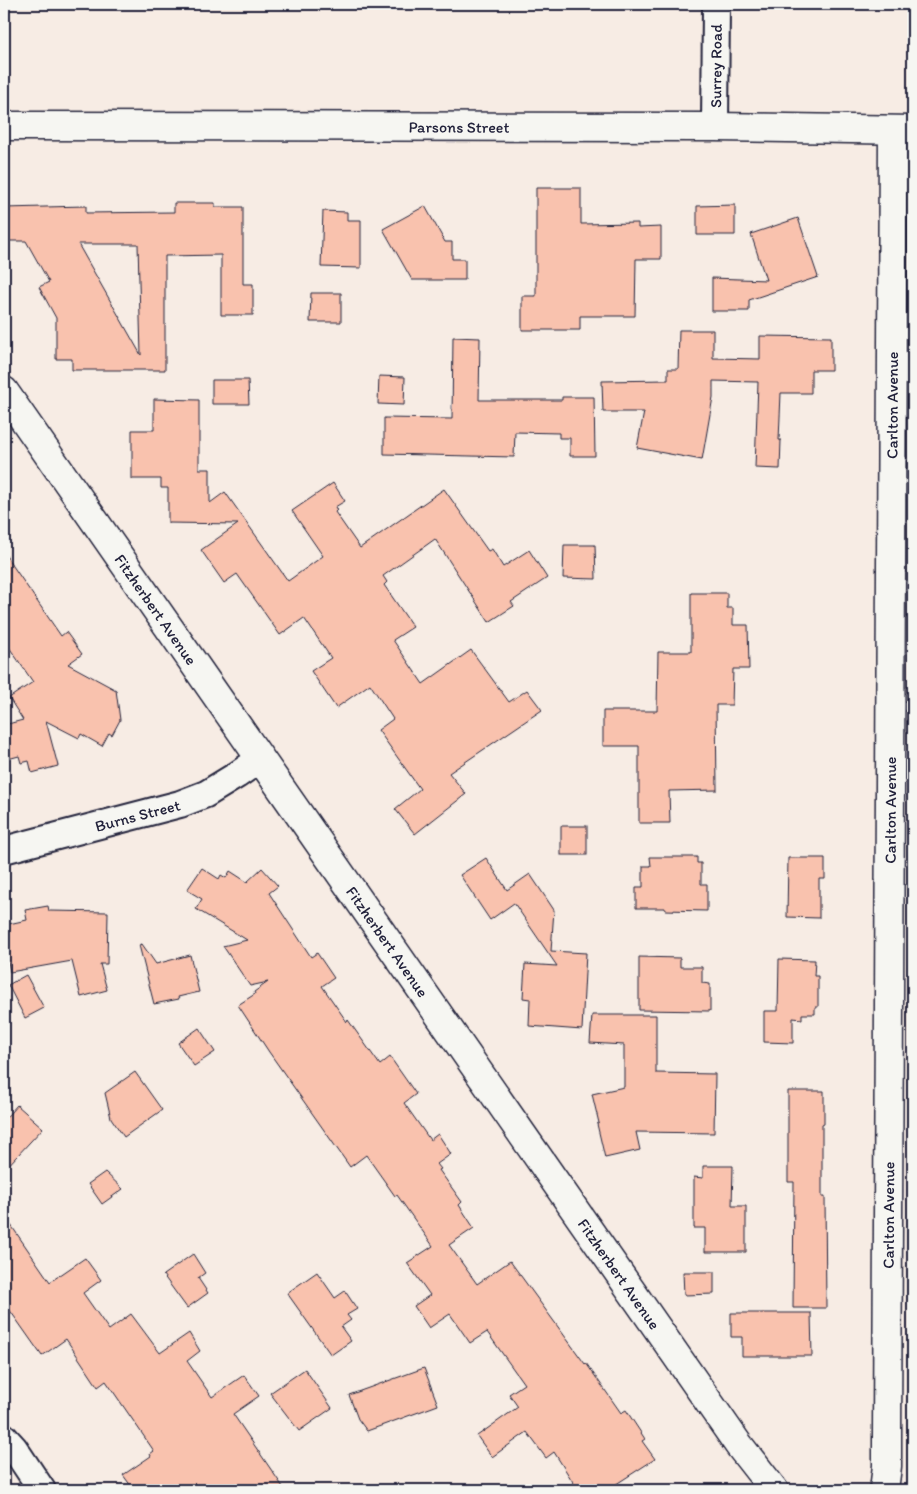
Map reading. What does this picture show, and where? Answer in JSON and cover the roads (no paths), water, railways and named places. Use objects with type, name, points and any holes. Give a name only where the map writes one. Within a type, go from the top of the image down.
[{"type":"main road","name":"Parsons Street","points":[[4,126],[715,127],[903,130]]},
{"type":"main road","name":"Carlton Avenue","points":[[884,1490],[888,1439],[903,130]]},
{"type":"main road","name":"Fitzherbert Avenue","points":[[4,391],[738,1444],[774,1490]]},
{"type":"street","name":"Surrey Road","points":[[715,127],[716,4]]},
{"type":"street","name":"Burns Street","points":[[4,850],[180,804],[206,794],[260,759]]},
{"type":"street","points":[[4,1437],[14,1448],[42,1490]]}]
